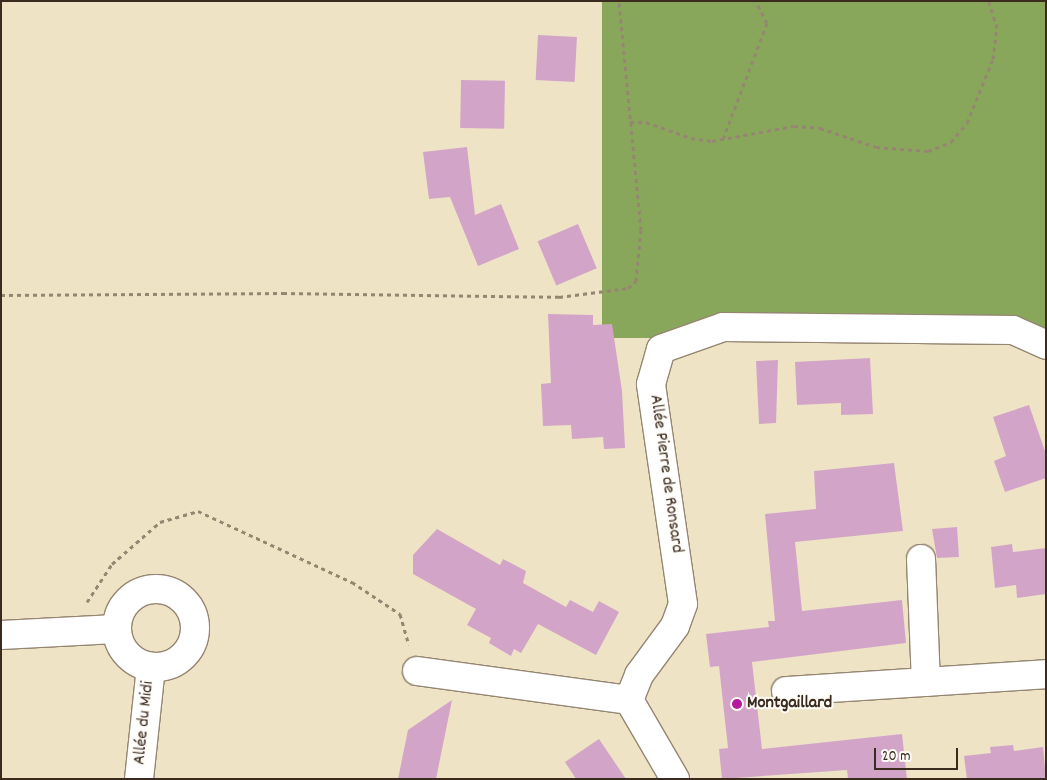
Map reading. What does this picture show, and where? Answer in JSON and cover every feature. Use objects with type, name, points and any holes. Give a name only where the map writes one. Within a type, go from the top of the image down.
[{"type":"street","name":"Allée Pierre de Ronsard","points":[[629,700],[639,675],[675,626],[684,604],[651,384],[661,348],[723,327],[1013,330],[1046,345]]},
{"type":"street","points":[[921,559],[926,682]]},
{"type":"street","points":[[161,589],[185,602],[192,613],[195,626],[187,652],[165,667],[151,667],[130,659],[118,640],[116,629],[122,610],[135,595],[161,589]]},
{"type":"street","points":[[1,635],[116,629]]},
{"type":"street","name":"Allée du Midi","points":[[139,779],[151,667]]},
{"type":"street","points":[[417,671],[629,700],[675,779]]},
{"type":"street","points":[[786,691],[1046,674]]},
{"type":"path","points":[[1,295],[283,293],[559,297],[628,288],[636,281],[641,230],[619,1]]},
{"type":"path","points":[[723,139],[767,23],[756,1]]},
{"type":"path","points":[[630,122],[646,122],[691,138],[723,139],[794,126],[820,128],[876,147],[928,151],[951,142],[967,123],[993,58],[997,28],[989,1]]},
{"type":"path","points":[[67,632],[112,564],[160,522],[198,511],[352,582],[400,614],[417,671]]},
{"type":"green space","points":[[602,1],[1046,1],[1046,338],[602,338]]},
{"type":"building","points":[[538,35],[577,37],[575,82],[536,80]]},
{"type":"building","points":[[461,80],[505,81],[504,129],[460,128]]},
{"type":"building","points":[[467,147],[475,215],[501,204],[519,249],[478,266],[450,197],[429,199],[423,152]]},
{"type":"building","points":[[578,224],[597,268],[556,285],[537,241]]},
{"type":"building","points":[[548,314],[593,315],[593,325],[612,324],[622,391],[625,448],[604,449],[603,437],[572,439],[571,425],[543,426],[541,384],[551,383]]},
{"type":"building","points":[[870,358],[873,414],[841,415],[841,403],[797,405],[795,362]]},
{"type":"building","points":[[778,360],[776,423],[759,424],[756,361]]},
{"type":"building","points":[[1029,405],[1046,454],[1046,478],[1005,492],[994,461],[1006,456],[993,417]]},
{"type":"building","points":[[894,463],[903,531],[795,542],[802,611],[902,600],[906,643],[752,662],[762,749],[902,734],[907,779],[848,779],[847,770],[722,779],[719,749],[728,748],[719,666],[710,667],[706,634],[769,627],[768,621],[775,621],[765,514],[816,509],[814,471]]},
{"type":"building","points":[[957,527],[959,557],[937,558],[932,529]]},
{"type":"building","points":[[437,529],[500,565],[503,559],[526,571],[523,583],[566,607],[570,600],[593,612],[599,601],[619,612],[596,655],[538,624],[521,653],[514,649],[511,656],[489,643],[491,638],[467,625],[476,609],[413,574],[413,555]]},
{"type":"building","points":[[1012,544],[1013,552],[1046,548],[1046,594],[1017,598],[1016,585],[995,588],[991,547]]},
{"type":"building","points":[[452,700],[436,779],[398,779],[408,730]]},
{"type":"building","points":[[599,739],[626,779],[576,779],[565,762]]},
{"type":"building","points":[[1013,745],[1014,751],[1043,747],[1046,779],[967,779],[964,756],[991,753],[990,747]]},
{"type":"place","name":"Montgaillard","points":[[737,704]]}]
